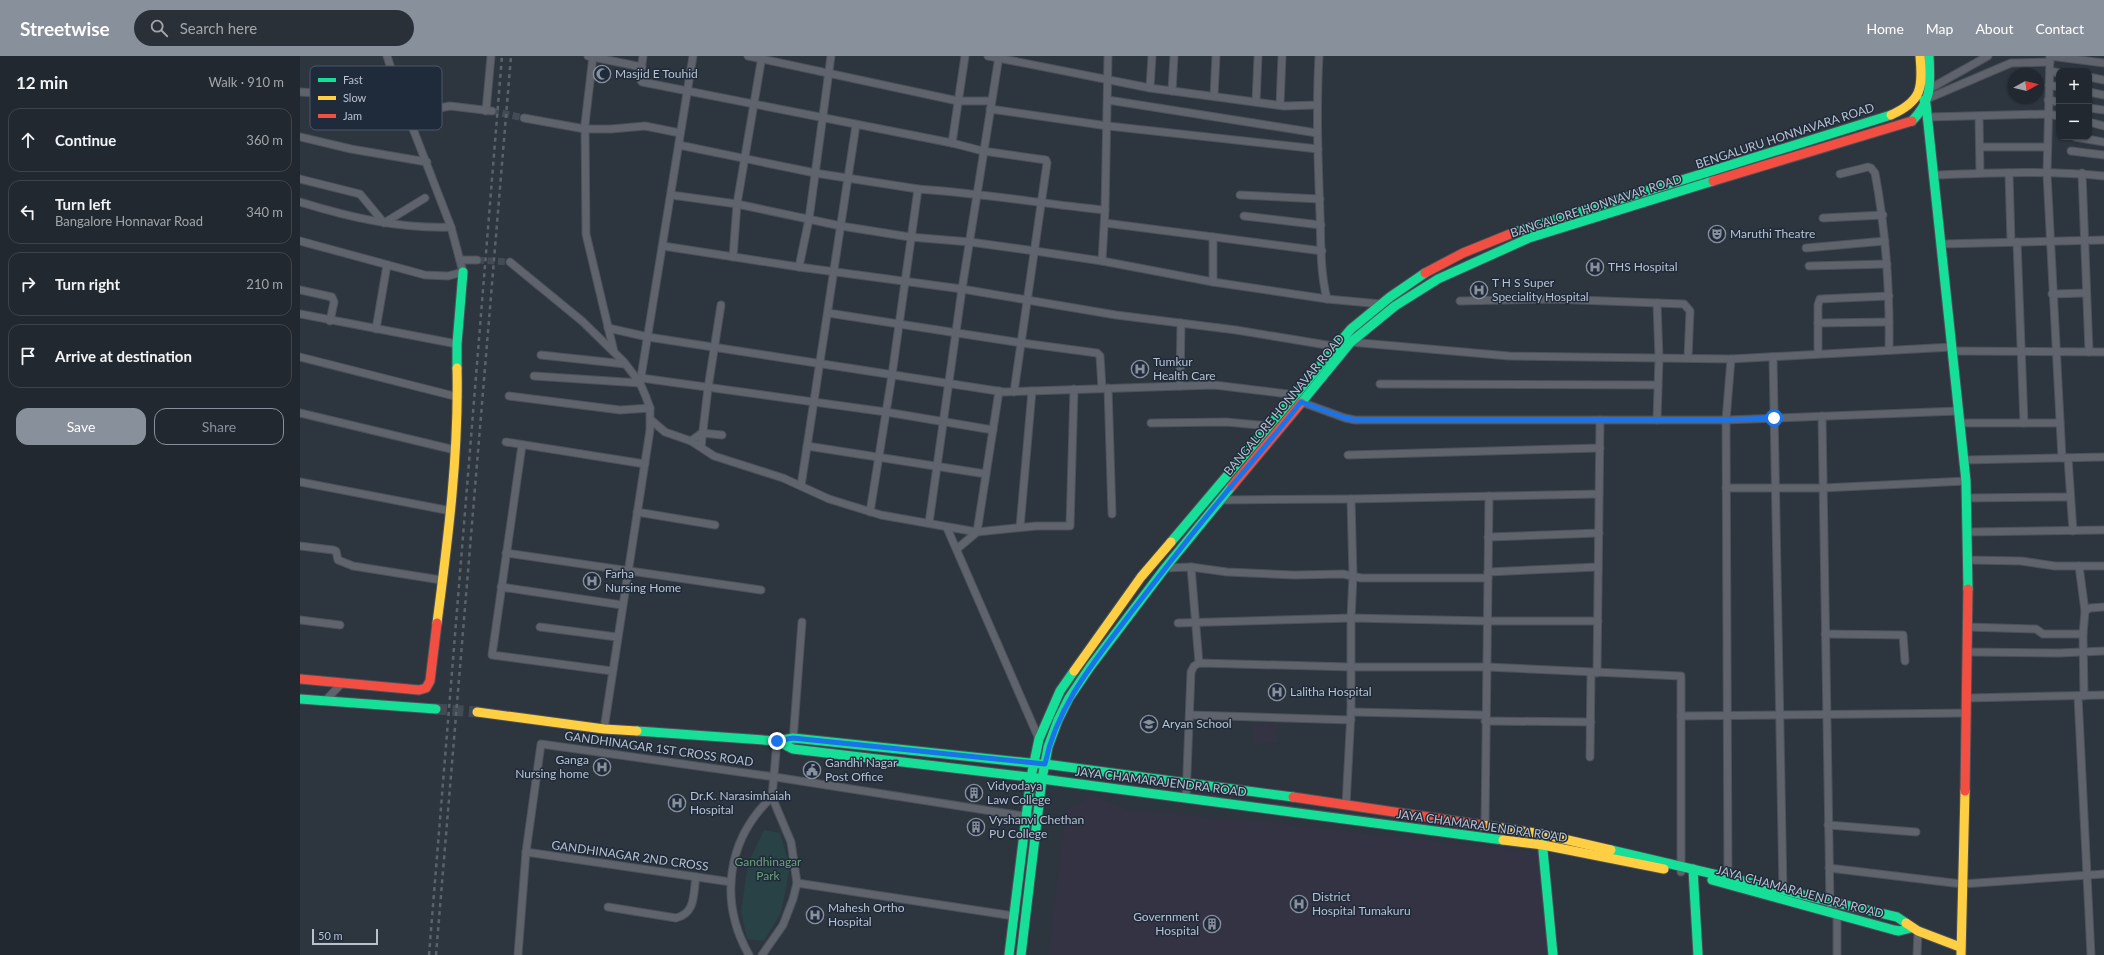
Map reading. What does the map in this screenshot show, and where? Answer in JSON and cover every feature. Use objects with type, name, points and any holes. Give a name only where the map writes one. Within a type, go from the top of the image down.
[{"type":"main road","points":[[1920,56],[1922,81],[1920,93],[1929,97]]},
{"type":"main road","points":[[1929,56],[1928,118],[1967,498],[1967,713],[1961,951]]},
{"type":"main road","name":"BENGALURU HONNAVARA ROAD","points":[[1344,344],[1351,330],[1380,304],[1432,269],[1474,248],[1516,231],[1602,203],[1733,166],[1892,115],[1915,101],[1920,93]]},
{"type":"main road","name":"BANGALORE HONNAVAR ROAD","points":[[1021,955],[1036,818],[1042,779],[1048,747],[1058,720],[1069,698],[1090,667],[1165,568],[1233,484],[1299,398],[1344,344],[1395,306],[1438,279],[1529,238],[1628,206],[1735,175],[1912,120],[1921,112],[1929,97]]},
{"type":"main road","points":[[1733,166],[1735,175]]},
{"type":"main road","points":[[300,678],[419,690],[426,688],[430,680],[441,580],[451,511],[458,397],[457,344],[463,272]]},
{"type":"main road","points":[[1009,955],[1031,777],[1040,739],[1060,691],[1141,577],[1270,426],[1299,398]]},
{"type":"main road","points":[[1226,478],[1233,484]]},
{"type":"main road","points":[[300,699],[436,708]]},
{"type":"main road","points":[[477,712],[604,729],[777,741]]},
{"type":"main road","name":"JAYA CHAMARAJENDRA ROAD","points":[[777,741],[793,738],[1045,764],[1346,805],[1542,834],[1727,881],[1899,931],[1914,930]]},
{"type":"main road","name":"JAYA CHAMARAJENDRA ROAD","points":[[777,741],[793,749],[1031,777],[1543,845],[1681,869]]},
{"type":"main road","points":[[1542,834],[1552,955]]},
{"type":"main road","points":[[1693,872],[1698,955]]},
{"type":"main road","name":"JAYA CHAMARAJENDRA ROAD","points":[[1727,881],[1783,891],[1896,917],[1914,930],[1961,951]]},
{"type":"street","points":[[386,56],[390,66]]},
{"type":"street","points":[[442,107],[450,106],[489,111],[491,56]]},
{"type":"street","points":[[614,353],[586,234],[585,129],[591,56],[642,66]]},
{"type":"street","points":[[643,56],[640,79],[642,82],[822,119],[952,143],[983,151],[1046,160],[1048,163],[1041,204],[1029,300],[1014,392]]},
{"type":"street","points":[[640,380],[693,56]]},
{"type":"street","points":[[748,56],[762,57],[829,74],[958,101],[991,101]]},
{"type":"street","points":[[799,267],[809,219],[832,56]]},
{"type":"street","points":[[952,143],[965,56]]},
{"type":"street","points":[[988,56],[999,57],[1108,81],[1150,88],[1280,105],[1317,105]]},
{"type":"street","points":[[1102,261],[1105,223],[1108,126],[1108,56]]},
{"type":"street","points":[[1150,88],[1152,56]]},
{"type":"street","points":[[1172,91],[1174,56]]},
{"type":"street","points":[[1214,96],[1216,56]]},
{"type":"street","points":[[1256,102],[1258,56]]},
{"type":"street","points":[[1280,105],[1282,56]]},
{"type":"street","points":[[1319,56],[1317,132],[1322,251],[1327,300]]},
{"type":"street","points":[[1929,97],[1988,56]]},
{"type":"street","points":[[733,257],[737,204],[762,57]]},
{"type":"street","points":[[929,523],[962,289],[999,57]]},
{"type":"street","points":[[1929,97],[2011,63],[2050,58],[2104,63]]},
{"type":"street","points":[[2050,58],[2047,146],[2049,241],[2060,423],[2070,497],[2072,531]]},
{"type":"street","points":[[2050,71],[2056,72]]},
{"type":"street","points":[[2092,78],[2104,80]]},
{"type":"street","points":[[2049,85],[2056,86]]},
{"type":"street","points":[[300,92],[310,93]]},
{"type":"street","points":[[2092,93],[2104,95]]},
{"type":"street","points":[[1108,100],[1317,132]]},
{"type":"street","points":[[2048,100],[2056,101]]},
{"type":"street","points":[[2092,108],[2104,110]]},
{"type":"street","points":[[990,109],[1108,126],[1318,149]]},
{"type":"street","points":[[1928,118],[2048,114],[2056,115]]},
{"type":"street","points":[[1979,116],[1980,173]]},
{"type":"street","points":[[524,118],[585,129],[611,129],[646,126],[680,133]]},
{"type":"street","points":[[2092,123],[2104,126]]},
{"type":"street","points":[[801,486],[856,125]]},
{"type":"street","points":[[300,241],[425,275],[448,276],[463,272],[450,227],[427,162],[414,130]]},
{"type":"street","points":[[300,138],[351,149],[427,162]]},
{"type":"street","points":[[2092,140],[2104,142]]},
{"type":"street","points":[[679,145],[815,173],[918,189],[977,193],[1041,204],[1105,210]]},
{"type":"street","points":[[1980,147],[2047,146]]},
{"type":"street","points":[[2071,151],[2104,155]]},
{"type":"street","points":[[1840,174],[1871,168],[1875,173],[1883,215],[1887,264],[1890,322],[1889,350]]},
{"type":"street","points":[[1934,176],[1980,173],[2082,173],[2104,176]]},
{"type":"street","points":[[2009,173],[2021,351],[2024,423]]},
{"type":"street","points":[[2082,173],[2089,352]]},
{"type":"street","points":[[300,179],[360,194],[384,223]]},
{"type":"street","points":[[870,512],[892,375],[910,237],[918,189]]},
{"type":"street","points":[[671,195],[737,204],[841,226],[910,237],[970,242],[1035,251],[1102,261],[1213,282],[1327,300],[1395,306]]},
{"type":"street","points":[[1240,195],[1320,199]]},
{"type":"street","points":[[384,223],[425,198]]},
{"type":"street","points":[[300,202],[384,223],[426,228],[450,227]]},
{"type":"street","points":[[1824,218],[1883,215]]},
{"type":"street","points":[[1244,216],[1321,225]]},
{"type":"street","points":[[1105,223],[1322,251]]},
{"type":"street","points":[[1213,237],[1213,282]]},
{"type":"street","points":[[1941,244],[2104,240]]},
{"type":"street","points":[[1806,248],[1885,241]]},
{"type":"street","points":[[663,246],[799,267],[962,289],[1181,323],[1344,344],[1509,356],[1731,359],[1889,350],[1952,349],[2104,352]]},
{"type":"street","points":[[460,260],[477,260]]},
{"type":"street","points":[[510,262],[582,321],[625,364],[640,380],[650,408],[651,420],[645,464],[622,604],[604,729]]},
{"type":"street","points":[[1809,266],[1887,264]]},
{"type":"street","points":[[376,329],[387,265]]},
{"type":"street","points":[[300,290],[332,297],[334,302],[330,321]]},
{"type":"street","points":[[2052,294],[2086,293]]},
{"type":"street","points":[[1818,354],[1818,305],[1820,299],[1889,296]]},
{"type":"street","points":[[1460,301],[1552,300],[1684,304],[1689,307],[1688,358]]},
{"type":"street","points":[[1657,302],[1659,358],[1657,420]]},
{"type":"street","points":[[701,446],[708,388],[721,305]]},
{"type":"street","points":[[300,314],[330,321],[457,344]]},
{"type":"street","points":[[828,314],[1022,343],[1097,352],[1100,356],[1105,388],[1112,514]]},
{"type":"street","points":[[1818,323],[1890,322]]},
{"type":"street","points":[[1180,386],[1181,323]]},
{"type":"street","points":[[608,328],[648,337],[714,348],[999,391],[1014,392],[1214,385],[1299,398],[1345,418],[1356,420],[1726,420],[1958,411]]},
{"type":"street","points":[[541,355],[625,364]]},
{"type":"street","points":[[300,357],[458,397]]},
{"type":"street","points":[[1774,357],[1783,891]]},
{"type":"street","points":[[1727,881],[1726,420],[1731,359]]},
{"type":"street","points":[[534,376],[640,380],[886,412],[993,430]]},
{"type":"street","points":[[1380,384],[1658,385]]},
{"type":"street","points":[[651,420],[665,432],[701,446],[714,456],[783,478],[829,499],[870,512],[948,528],[977,532],[1020,527],[1070,526],[1074,389]]},
{"type":"street","points":[[958,548],[977,532],[999,391]]},
{"type":"street","points":[[1020,527],[1032,391]]},
{"type":"street","points":[[509,396],[620,410],[650,408]]},
{"type":"street","points":[[300,413],[455,450]]},
{"type":"street","points":[[1822,416],[1829,868],[1830,902],[1834,913],[1837,955]]},
{"type":"street","points":[[1590,757],[1590,722],[1598,621],[1600,420]]},
{"type":"street","points":[[1151,423],[1226,422],[1270,426]]},
{"type":"street","points":[[1960,423],[2060,423]]},
{"type":"street","points":[[691,442],[702,433],[722,436]]},
{"type":"street","points":[[506,442],[645,464]]},
{"type":"street","points":[[522,445],[492,655],[612,671]]},
{"type":"street","points":[[807,446],[986,474]]},
{"type":"street","points":[[1348,455],[1600,448]]},
{"type":"street","points":[[1964,460],[2104,457]]},
{"type":"street","points":[[1726,488],[1823,488],[1966,481]]},
{"type":"street","points":[[300,482],[451,511]]},
{"type":"street","points":[[1220,500],[1599,494]]},
{"type":"street","points":[[1485,826],[1485,718],[1488,667],[1486,621],[1489,496]]},
{"type":"street","points":[[1967,498],[2070,497]]},
{"type":"street","points":[[1346,805],[1351,720],[1350,618],[1353,576],[1351,499]]},
{"type":"street","points":[[637,512],[715,525]]},
{"type":"street","points":[[948,528],[1040,739]]},
{"type":"street","points":[[1968,532],[2104,530]]},
{"type":"street","points":[[1488,538],[1599,534]]},
{"type":"street","points":[[300,546],[336,551],[338,560],[353,566],[441,580]]},
{"type":"street","points":[[506,553],[761,590]]},
{"type":"street","points":[[1968,560],[2009,561],[2048,566],[2104,566]]},
{"type":"street","points":[[2079,566],[2085,611],[2081,696],[2086,875],[2091,955]]},
{"type":"street","points":[[1165,568],[1191,567],[1227,572],[1343,574],[1361,578],[1488,575],[1598,567]]},
{"type":"street","points":[[1191,567],[1199,663]]},
{"type":"street","points":[[501,587],[622,604]]},
{"type":"street","points":[[2085,611],[2090,608],[2104,607]]},
{"type":"street","points":[[1178,623],[1350,618],[1486,621],[1598,621]]},
{"type":"street","points":[[300,620],[340,625]]},
{"type":"street","points":[[793,749],[802,622]]},
{"type":"street","points":[[540,627],[617,637]]},
{"type":"street","points":[[1967,627],[2036,629],[2043,634],[2083,634]]},
{"type":"street","points":[[1825,634],[1903,635],[1905,660]]},
{"type":"street","points":[[1967,652],[2104,651]]},
{"type":"street","points":[[1186,798],[1191,672],[1194,666],[1199,663],[1351,667],[1488,667],[1681,676],[1681,869]]},
{"type":"street","points":[[326,700],[342,683]]},
{"type":"street","points":[[1967,698],[2104,695]]},
{"type":"street","points":[[1351,712],[1590,722]]},
{"type":"street","points":[[1681,716],[1967,713]]},
{"type":"street","points":[[1190,716],[1351,720]]},
{"type":"street","points":[[762,955],[783,925],[793,899],[797,883],[791,842],[772,797],[775,777],[777,741]]},
{"type":"street","name":"GANDHINAGAR 1ST CROSS ROAD","points":[[526,852],[541,744],[775,777],[1036,818]]},
{"type":"street","points":[[749,955],[736,929],[730,894],[731,882],[734,863],[740,843],[751,821],[772,797]]},
{"type":"street","points":[[1828,825],[1916,832]]},
{"type":"street","points":[[521,955],[518,955],[526,852]]},
{"type":"street","name":"GANDHINAGAR 2ND CROSS","points":[[526,852],[731,882]]},
{"type":"street","points":[[1829,868],[1962,884],[2104,874]]},
{"type":"street","points":[[608,907],[676,918],[685,916],[690,910],[696,877]]},
{"type":"street","points":[[797,883],[1014,916]]},
{"type":"street","points":[[1914,930],[1917,955]]},
{"type":"shaded area","points":[[1253,723],[1278,723],[1278,743],[1253,744]]},
{"type":"shaded area","name":"District Hospital Tumakuru","points":[[1093,795],[1128,810],[1269,822],[1541,853],[1548,955],[1048,955],[1066,811]]},
{"type":"green space","name":"Gandhinagar Park","points":[[764,830],[780,833],[790,867],[781,913],[764,941],[747,939],[741,912],[748,863]]},
{"type":"tunnel","points":[[492,111],[524,118]]},
{"type":"tunnel","points":[[477,260],[510,262]]},
{"type":"tunnel","points":[[436,709],[477,712]]},
{"type":"railway","points":[[429,955],[502,56]]},
{"type":"railway","points":[[436,955],[511,56]]},
{"type":"traffic: fast","points":[[1912,121],[1924,106],[1929,91],[1929,56]]},
{"type":"traffic: fast","points":[[1924,100],[1926,104],[1966,481],[1968,589]]},
{"type":"traffic: fast","points":[[1515,232],[1891,115]]},
{"type":"traffic: fast","points":[[1301,403],[1351,342],[1395,306],[1438,279],[1529,238],[1713,181]]},
{"type":"traffic: fast","points":[[457,368],[457,344],[463,272]]},
{"type":"traffic: fast","points":[[1171,542],[1351,329],[1390,297],[1425,273]]},
{"type":"traffic: fast","points":[[1021,955],[1042,779],[1048,747],[1058,720],[1069,698],[1090,667],[1165,568],[1232,486]]},
{"type":"traffic: fast","points":[[1009,955],[1031,777],[1039,739],[1060,691],[1074,671]]},
{"type":"traffic: fast","points":[[300,699],[436,709]]},
{"type":"traffic: fast","points":[[637,731],[777,741],[793,738],[1040,764]]},
{"type":"traffic: fast","points":[[777,741],[793,749],[1037,778]]},
{"type":"traffic: fast","points":[[1045,764],[1293,797]]},
{"type":"traffic: fast","points":[[1042,779],[1503,840]]},
{"type":"traffic: fast","points":[[1542,840],[1553,955]]},
{"type":"traffic: fast","points":[[1611,850],[1897,917],[1906,923]]},
{"type":"traffic: fast","points":[[1693,869],[1698,955]]},
{"type":"traffic: fast","points":[[1712,880],[1894,930],[1899,931],[1911,928]]},
{"type":"traffic: slow","points":[[1891,115],[1901,110],[1915,99],[1921,77],[1920,56]]},
{"type":"traffic: slow","points":[[437,623],[452,496],[456,432],[457,368]]},
{"type":"traffic: slow","points":[[1074,671],[1141,577],[1171,542]]},
{"type":"traffic: slow","points":[[477,712],[604,729],[637,731]]},
{"type":"traffic: slow","points":[[1961,955],[1965,791]]},
{"type":"traffic: slow","points":[[1482,825],[1542,834],[1611,850]]},
{"type":"traffic: slow","points":[[1503,840],[1543,845],[1664,869]]},
{"type":"traffic: slow","points":[[1906,923],[1918,931],[1960,947]]},
{"type":"traffic: jam","points":[[1713,181],[1912,121]]},
{"type":"traffic: jam","points":[[1425,273],[1463,253],[1515,232]]},
{"type":"traffic: jam","points":[[1232,486],[1301,403]]},
{"type":"traffic: jam","points":[[1965,791],[1968,589]]},
{"type":"traffic: jam","points":[[300,679],[419,690],[426,688],[430,681],[437,623]]},
{"type":"traffic: jam","points":[[1293,797],[1482,825]]},
{"type":"place","name":"Masjid E Touhid","points":[[602,74]]},
{"type":"place","name":"Maruthi Theatre","points":[[1717,234]]},
{"type":"place","name":"THS Hospital","points":[[1595,267]]},
{"type":"place","name":"T H S Super Speciality Hospital","points":[[1479,290]]},
{"type":"place","name":"Tumkur Health Care","points":[[1140,369]]},
{"type":"place","name":"Farha Nursing Home","points":[[592,581]]},
{"type":"place","name":"Lalitha Hospital","points":[[1277,692]]},
{"type":"place","name":"Aryan School","points":[[1149,724]]},
{"type":"place","name":"Ganga Nursing home","points":[[602,767]]},
{"type":"place","name":"Gandhi Nagar Post Office","points":[[812,770]]},
{"type":"place","name":"Vidyodaya Law College","points":[[974,793]]},
{"type":"place","name":"Dr.K. Narasimhaiah Hospital","points":[[677,803]]},
{"type":"place","name":"Vyshanvi Chethan PU College","points":[[976,827]]},
{"type":"place","name":"District Hospital Tumakuru","points":[[1299,904]]},
{"type":"place","name":"Mahesh Ortho Hospital","points":[[815,915]]},
{"type":"place","name":"Government Hospital","points":[[1212,924]]},
{"type":"route","points":[[777,741],[793,738],[1045,764],[1048,747],[1058,720],[1069,698],[1090,667],[1165,568],[1301,402],[1345,418],[1356,420],[1726,420],[1774,418]]}]
